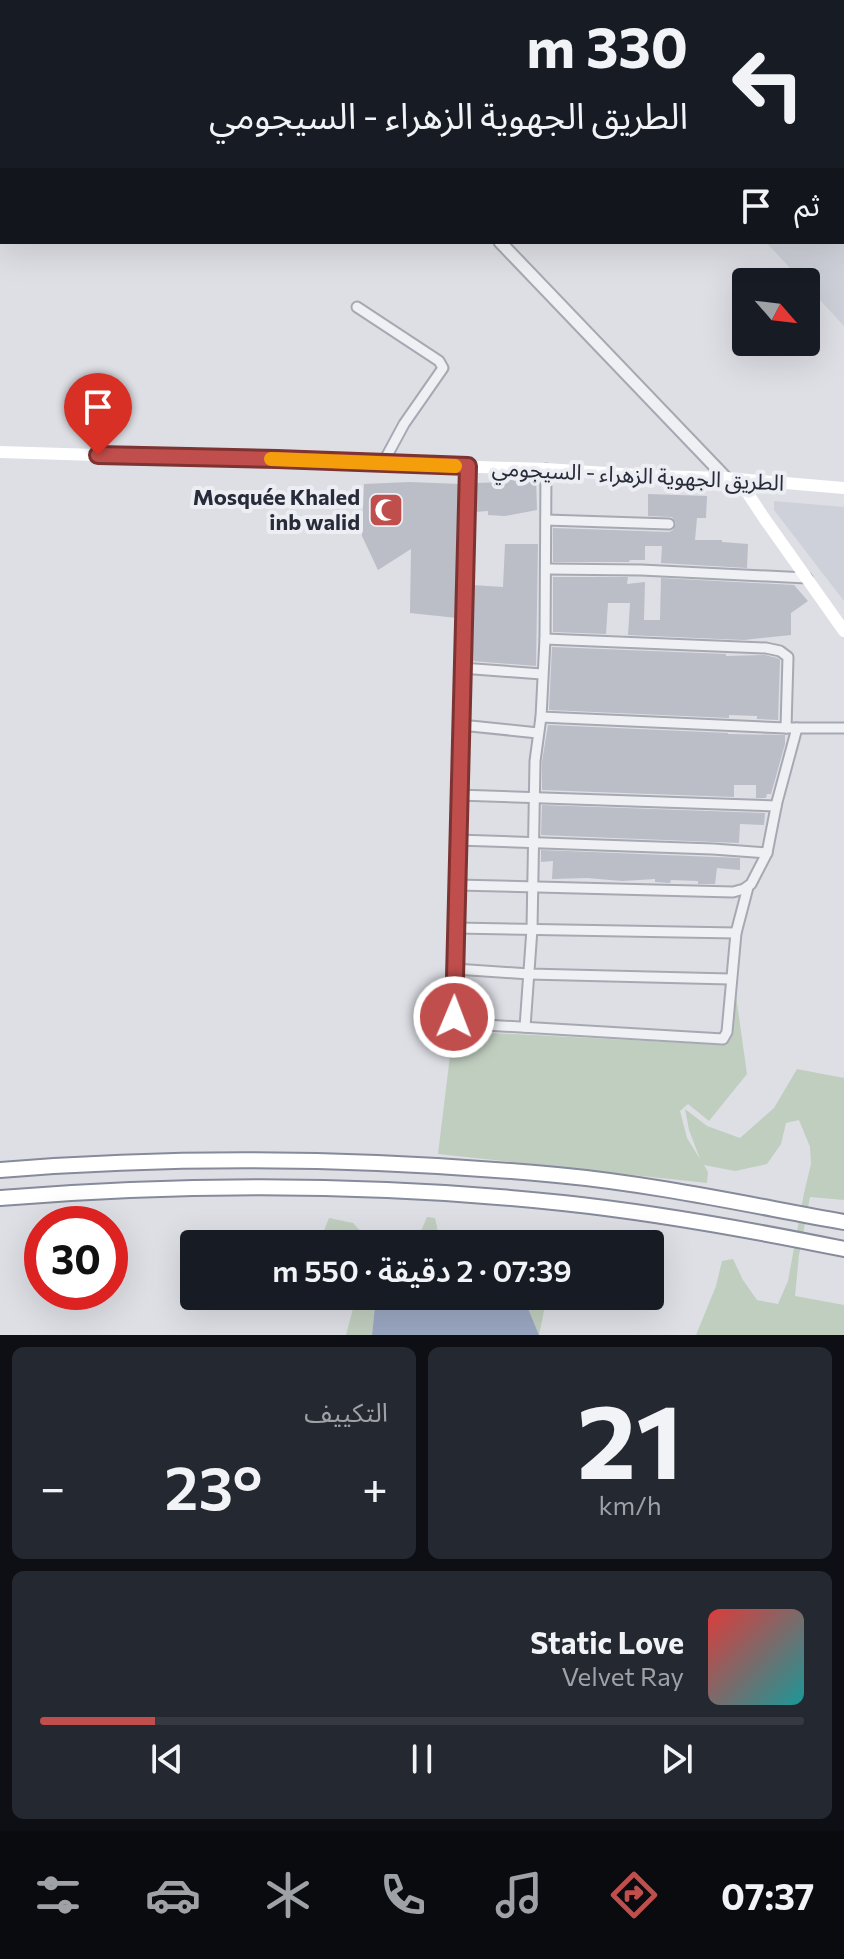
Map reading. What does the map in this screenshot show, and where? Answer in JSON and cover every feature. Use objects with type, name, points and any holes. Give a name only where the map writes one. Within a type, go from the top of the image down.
[{"type":"highway","points":[[0,1170],[179,1160],[412,1164],[559,1175],[619,1183],[844,1222]]},
{"type":"highway","points":[[0,1198],[195,1187],[448,1193],[594,1207],[844,1249]]},
{"type":"main road","name":"الطريق الجهوية الزهراء - السيجومي","points":[[0,452],[546,469],[726,478],[844,488]]},
{"type":"main road","points":[[739,480],[844,631]]},
{"type":"street","points":[[502,244],[726,478]]},
{"type":"street","points":[[357,307],[439,361],[443,368],[404,424],[383,463]]},
{"type":"street","points":[[468,466],[454,1017],[468,1024],[723,1039],[727,1032],[736,933],[748,887],[767,853],[792,728],[788,657],[780,651],[766,648],[545,639]]},
{"type":"street","points":[[525,1027],[532,929],[535,761],[545,639],[546,469]]},
{"type":"street","points":[[546,520],[669,524]]},
{"type":"street","points":[[546,569],[807,578]]},
{"type":"street","points":[[461,668],[542,674]]},
{"type":"street","points":[[541,717],[844,728]]},
{"type":"street","points":[[461,725],[538,733]]},
{"type":"street","points":[[458,795],[776,806]]},
{"type":"street","points":[[457,840],[767,853]]},
{"type":"street","points":[[457,885],[733,892],[748,887]]},
{"type":"street","points":[[456,928],[736,933]]},
{"type":"street","points":[[455,969],[730,979]]},
{"type":"shaded area","points":[[768,244],[844,244],[844,326],[820,300],[820,268],[790,268]]},
{"type":"shaded area","points":[[774,501],[844,507],[844,601],[774,510]]},
{"type":"green space","points":[[736,996],[747,1074],[709,1121],[688,1104],[680,1111],[687,1138],[700,1159],[685,1109],[707,1126],[740,1138],[774,1108],[797,1069],[844,1078],[844,1200],[810,1197],[795,1296],[844,1305],[844,1335],[696,1335],[716,1286],[722,1261],[733,1259],[757,1300],[778,1304],[788,1281],[811,1164],[810,1147],[799,1120],[786,1123],[781,1144],[767,1164],[735,1171],[704,1165],[708,1172],[707,1183],[438,1154],[453,1031],[727,1045]]},
{"type":"green space","points":[[427,1217],[435,1218],[438,1230],[421,1230]]},
{"type":"green space","points":[[329,1218],[353,1223],[360,1230],[324,1230]]},
{"type":"green space","points":[[353,1310],[375,1310],[372,1335],[346,1335]]},
{"type":"green space","points":[[529,1310],[544,1310],[539,1335]]},
{"type":"water","points":[[375,1310],[529,1310],[539,1335],[372,1335]]},
{"type":"building","points":[[536,478],[537,510],[505,516],[488,515],[488,511],[474,512],[475,483],[507,482],[507,479]]},
{"type":"building","points":[[364,484],[460,484],[457,618],[410,613],[411,549],[378,570],[362,536]]},
{"type":"building","points":[[648,494],[707,496],[706,518],[697,518],[695,540],[748,544],[747,568],[661,563],[662,546],[645,546],[645,560],[553,562],[553,528],[673,530],[676,523],[672,517],[648,516]]},
{"type":"building","points":[[505,544],[538,544],[536,666],[471,661],[472,585],[503,587]]},
{"type":"building","points":[[553,577],[628,577],[627,584],[645,582],[644,620],[660,620],[661,578],[794,585],[808,601],[791,613],[791,635],[744,640],[628,635],[630,603],[608,603],[606,634],[553,632]]},
{"type":"building","points":[[552,647],[726,656],[765,655],[777,658],[780,660],[778,720],[757,719],[757,716],[729,715],[729,718],[549,710]]},
{"type":"building","points":[[548,725],[785,735],[785,744],[771,794],[767,794],[766,798],[756,798],[756,785],[734,785],[734,797],[542,790],[542,762]]},
{"type":"building","points":[[542,805],[765,813],[764,825],[740,824],[739,843],[541,835]]},
{"type":"building","points":[[541,850],[740,858],[740,870],[717,868],[715,884],[671,880],[670,883],[655,882],[655,879],[552,879],[553,861],[541,862]]},
{"type":"slow traffic","points":[[271,459],[455,466]]},
{"type":"place","name":"Mosquée Khaled inb walid","points":[[386,510]]},
{"type":"route","points":[[98,455],[468,466],[454,1017]]}]
